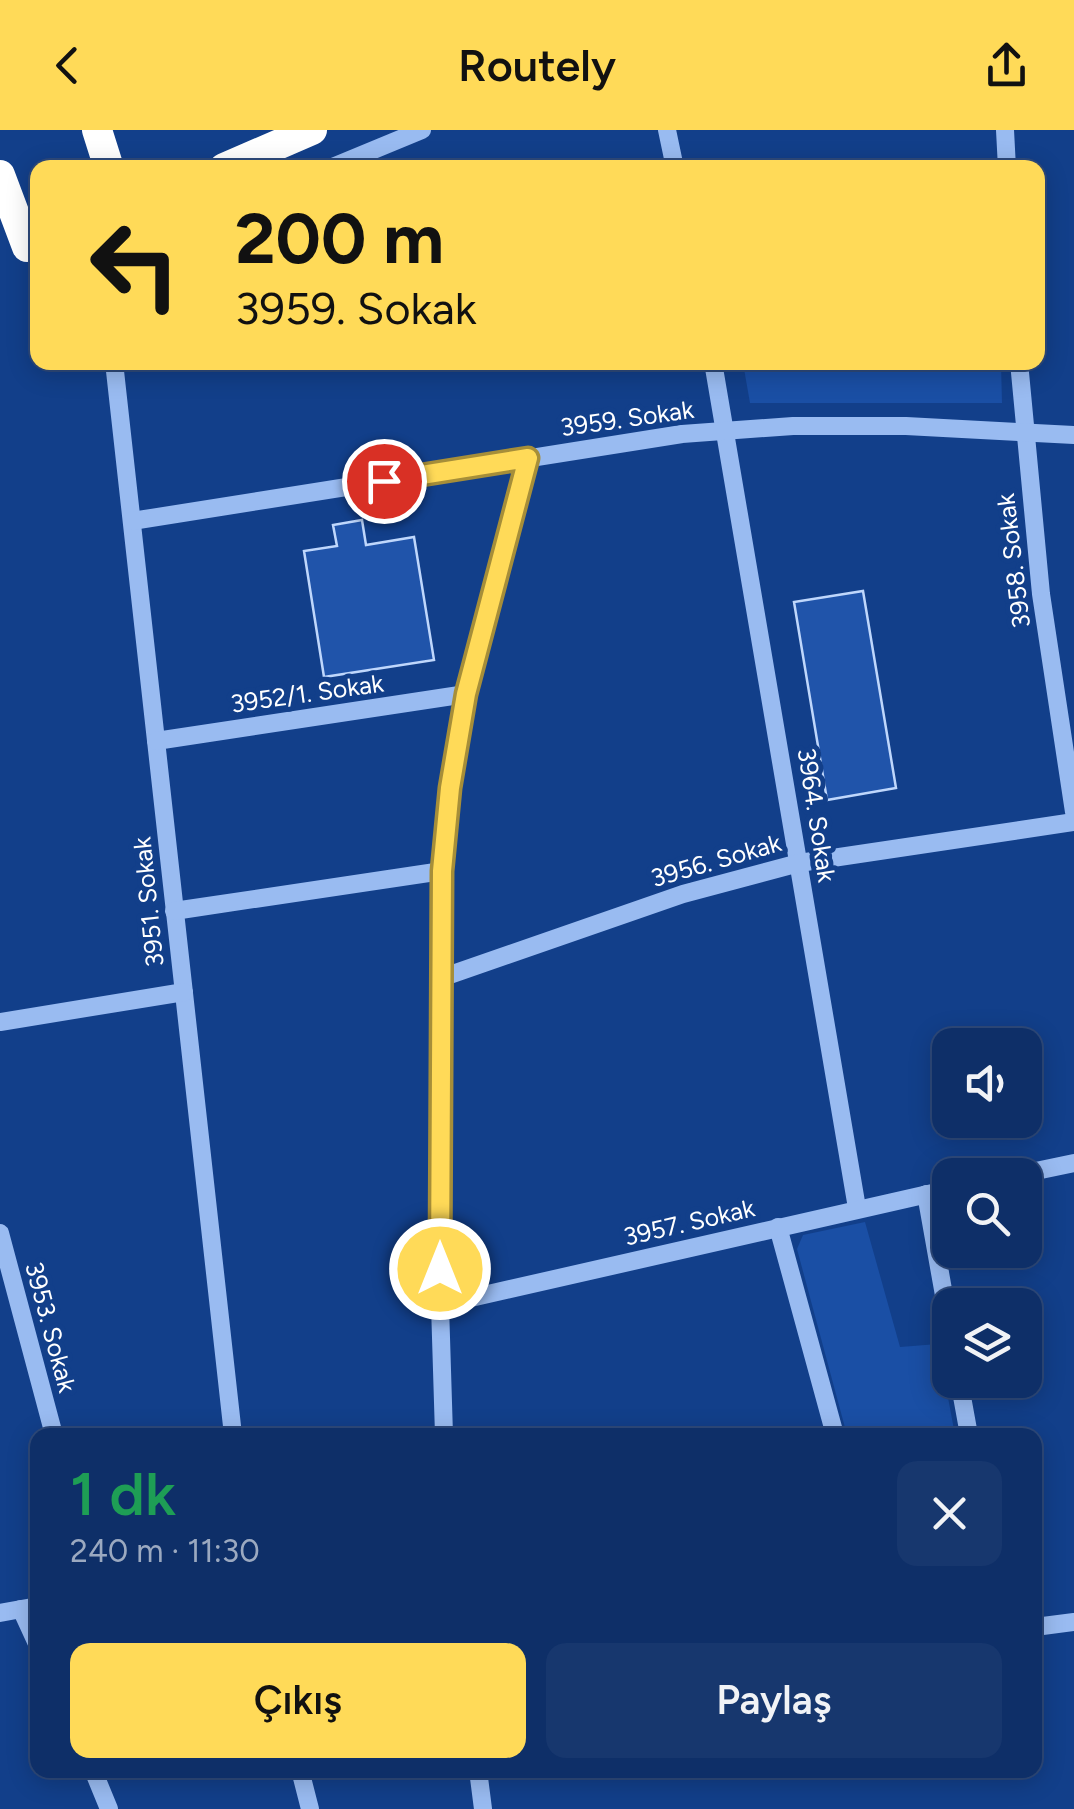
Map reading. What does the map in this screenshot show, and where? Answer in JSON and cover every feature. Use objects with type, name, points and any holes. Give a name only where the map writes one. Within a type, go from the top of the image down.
[{"type":"highway","points":[[97,130],[106,160]]},
{"type":"highway","points":[[243,160],[312,130]]},
{"type":"highway","points":[[0,175],[25,251]]},
{"type":"street","points":[[349,160],[422,130]]},
{"type":"street","points":[[667,130],[673,160]]},
{"type":"street","points":[[1005,130],[1007,160]]},
{"type":"street","name":"3951. Sokak","points":[[115,370],[232,1428]]},
{"type":"street","name":"3964. Sokak","points":[[716,370],[857,1208]]},
{"type":"street","name":"3958. Sokak","points":[[1020,370],[1041,594],[1074,812]]},
{"type":"street","name":"3959. Sokak","points":[[132,521],[682,434],[793,426],[906,426],[1074,435]]},
{"type":"street","points":[[444,1428],[440,1305],[442,871],[450,788],[466,694],[528,458]]},
{"type":"street","name":"3952/1. Sokak","points":[[156,740],[466,694]]},
{"type":"street","name":"3956. Sokak","points":[[441,978],[683,894],[799,863],[1074,822]]},
{"type":"street","points":[[174,910],[442,871]]},
{"type":"street","points":[[0,1022],[184,992]]},
{"type":"street","points":[[1042,1170],[1074,1163]]},
{"type":"street","name":"3957. Sokak","points":[[440,1305],[932,1193]]},
{"type":"street","points":[[926,1194],[943,1288]]},
{"type":"street","points":[[778,1227],[833,1428]]},
{"type":"street","name":"3953. Sokak","points":[[0,1233],[52,1428]]},
{"type":"street","points":[[962,1398],[968,1428]]},
{"type":"street","points":[[0,1613],[29,1607]]},
{"type":"street","points":[[1042,1626],[1074,1622]]},
{"type":"street","points":[[97,1778],[109,1809]]},
{"type":"street","points":[[302,1778],[310,1809]]},
{"type":"street","points":[[479,1778],[483,1809]]},
{"type":"shaded area","points":[[744,370],[1001,370],[1002,403],[750,403]]},
{"type":"shaded area","points":[[865,1222],[900,1347],[932,1344],[932,1398],[948,1398],[954,1428],[845,1428],[797,1249],[803,1235]]},
{"type":"building","points":[[362,520],[366,545],[414,537],[434,660],[324,677],[304,551],[337,546],[333,525]]},
{"type":"building","points":[[863,591],[896,788],[827,800],[794,602]]},
{"type":"route","points":[[384,481],[528,458],[466,694],[450,788],[442,871],[440,1269]]}]
